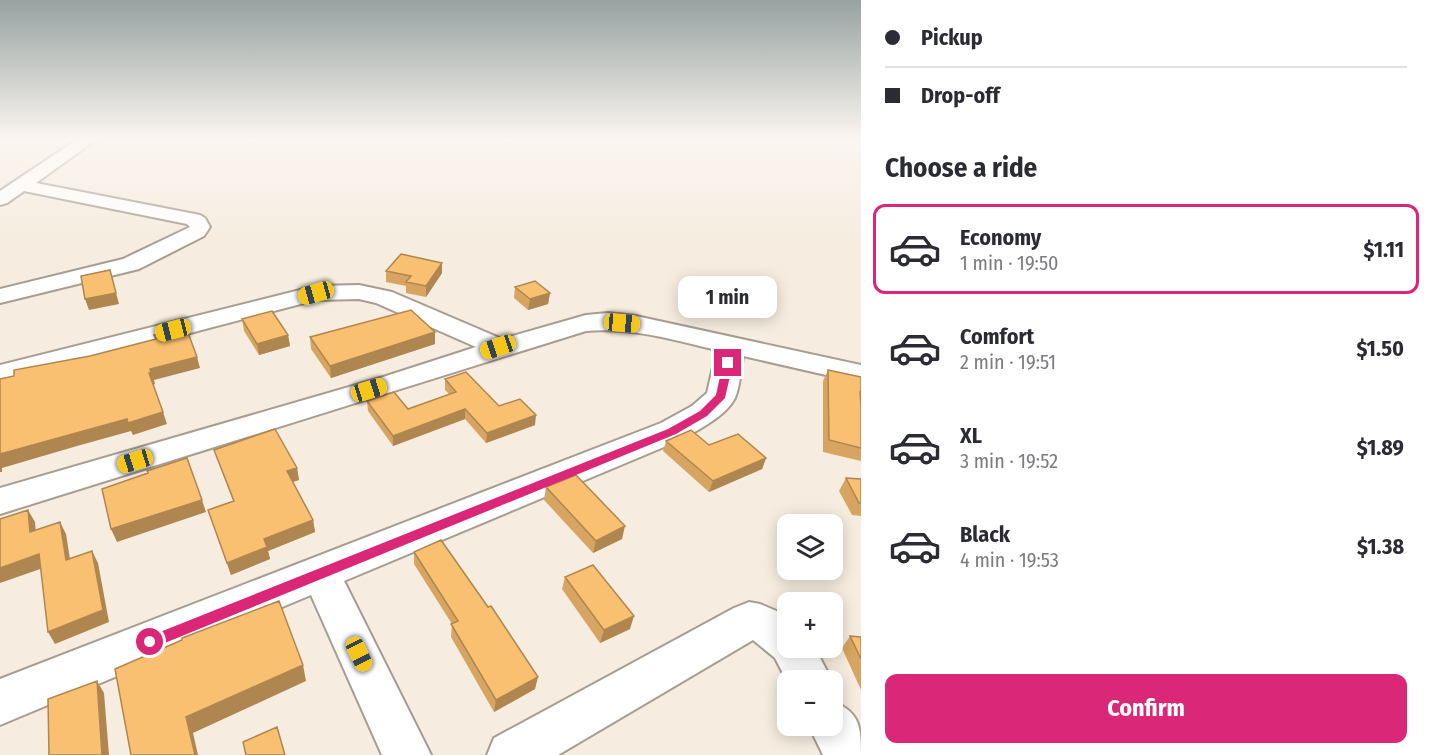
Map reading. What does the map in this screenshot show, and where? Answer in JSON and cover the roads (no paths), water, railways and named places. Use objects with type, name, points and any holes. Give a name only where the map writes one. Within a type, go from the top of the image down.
[{"type":"street","points":[[0,199],[36,174]]},
{"type":"street","points":[[0,296],[132,264],[197,231],[200,227],[193,219],[20,185]]},
{"type":"street","points":[[0,375],[316,293],[359,292],[383,297],[498,347]]},
{"type":"street","points":[[0,501],[390,384],[498,347],[586,323],[608,321],[636,324],[731,347],[861,374]]},
{"type":"street","points":[[0,702],[672,431],[704,413],[721,396],[731,347]]},
{"type":"street","points":[[321,574],[407,755]]},
{"type":"street","points":[[511,755],[749,621],[756,621],[777,632]]},
{"type":"street","points":[[839,736],[849,755]]}]
